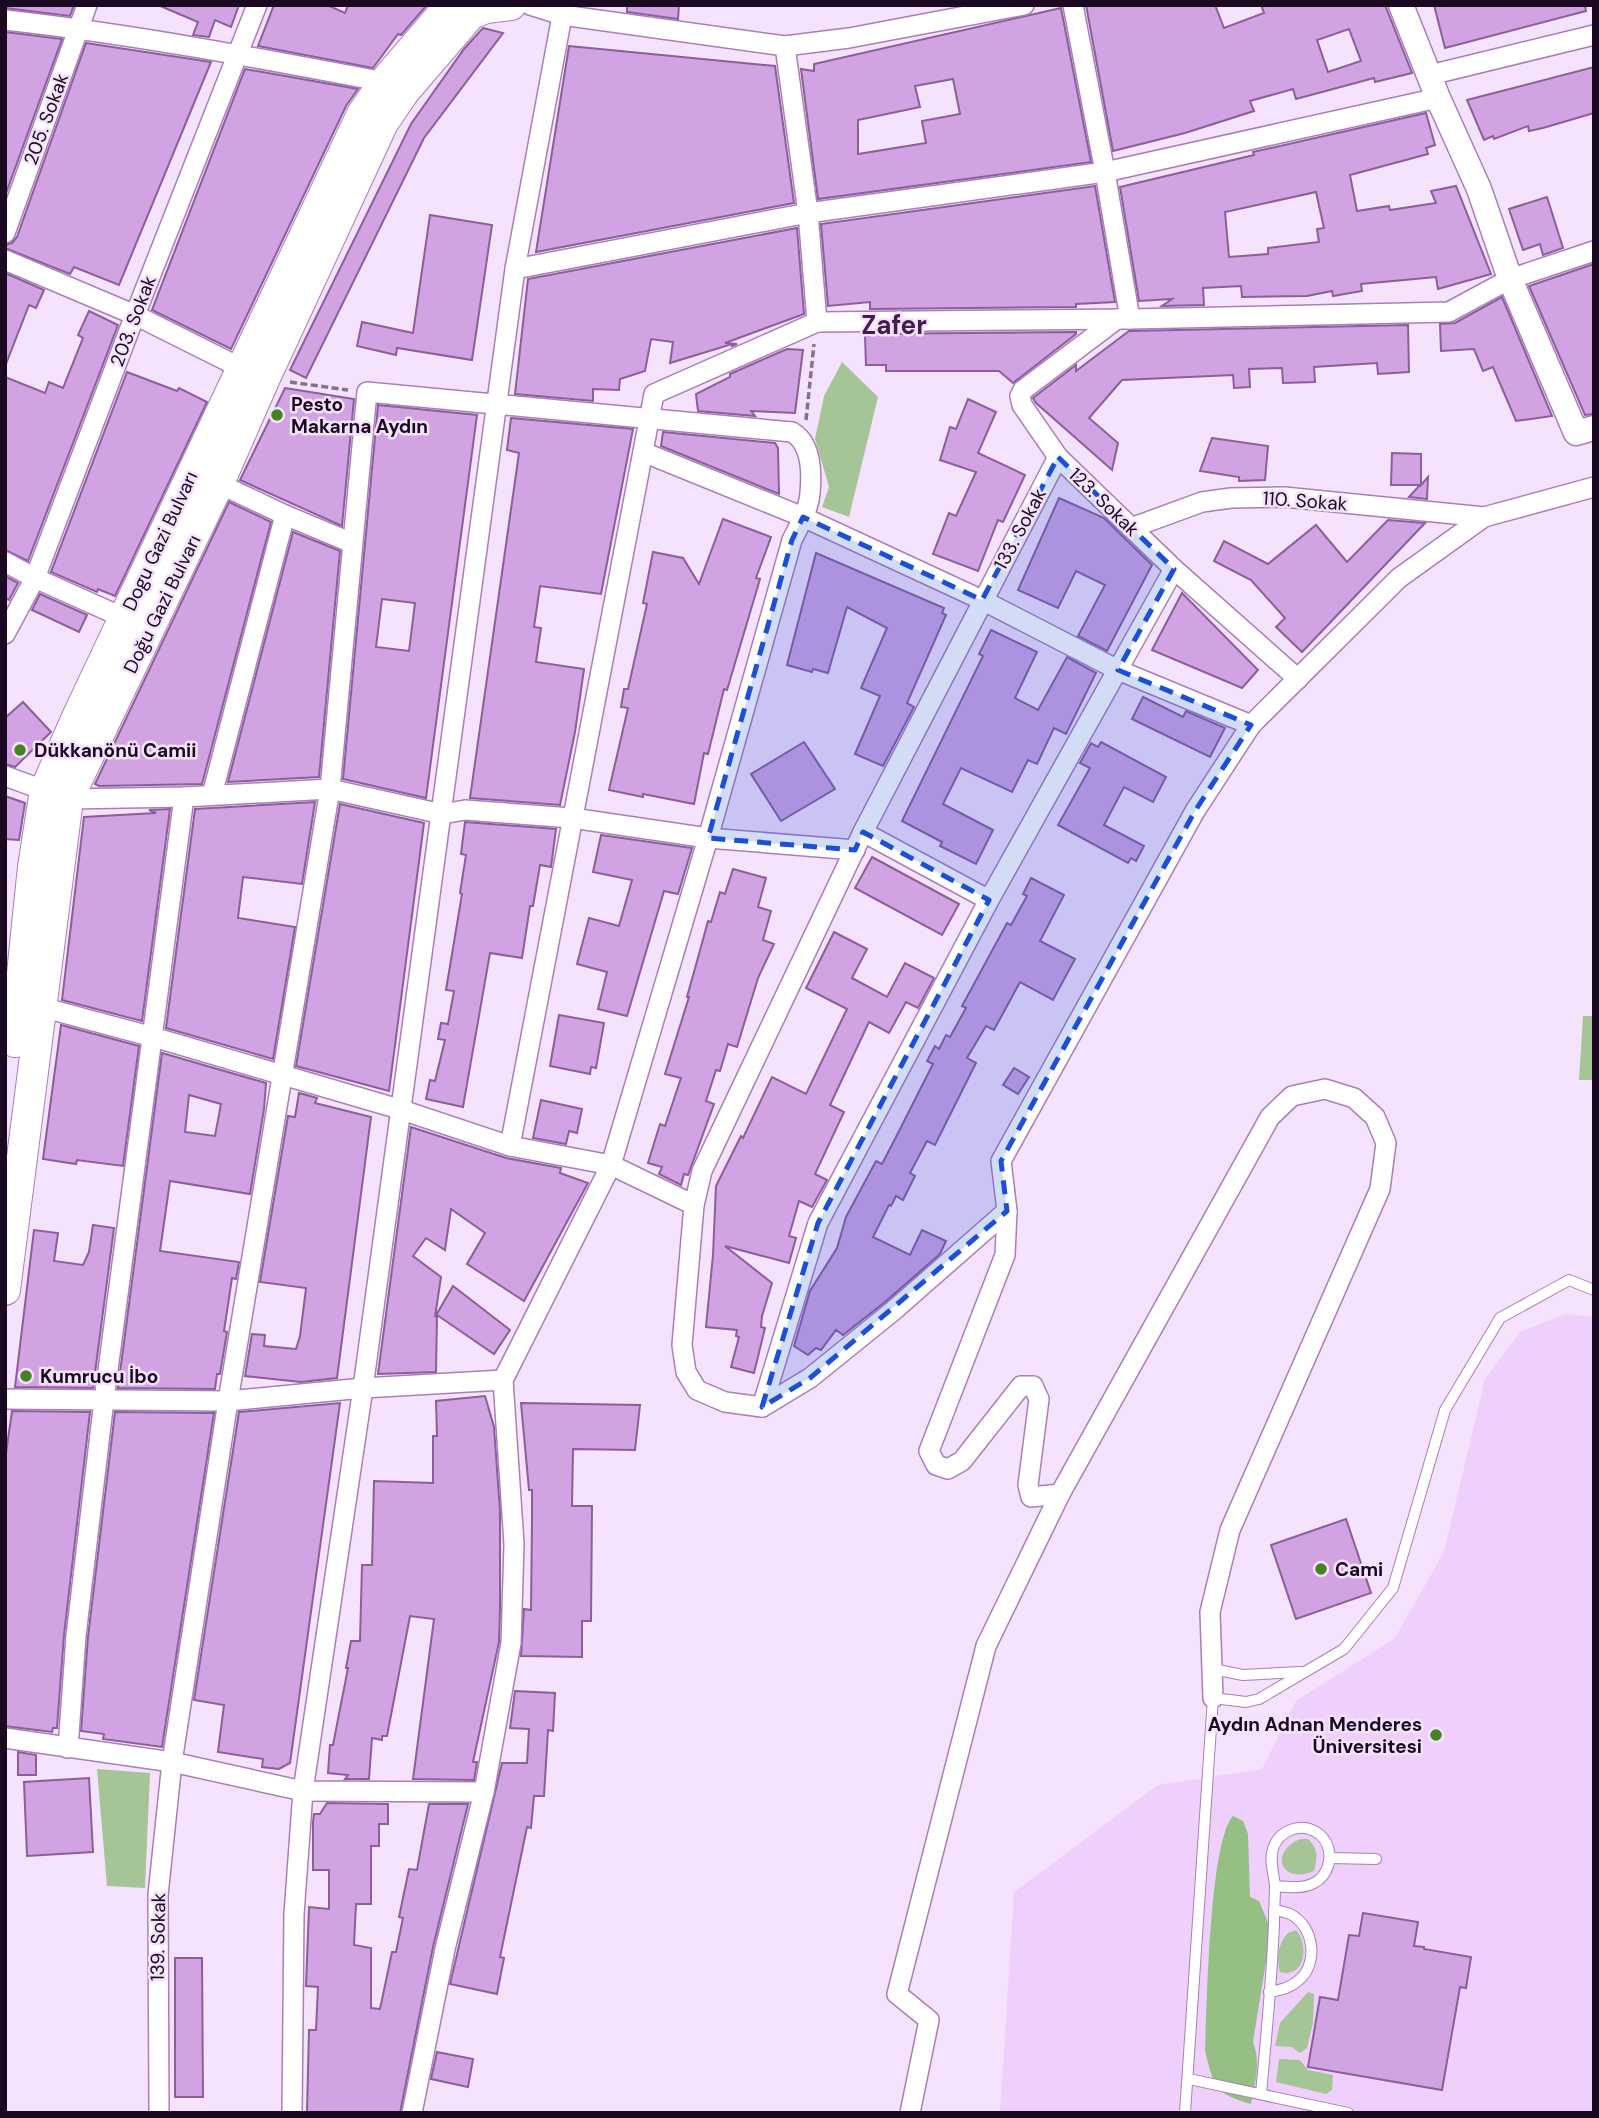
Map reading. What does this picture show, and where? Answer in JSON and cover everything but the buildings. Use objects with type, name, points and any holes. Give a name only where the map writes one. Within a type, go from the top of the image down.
[{"type":"main road","name":"Dogu Gazi Bulvarı","points":[[57,795],[124,618],[192,472],[253,373],[362,114],[384,82],[450,5]]},
{"type":"main road","name":"Doğu Gazi Bulvarı","points":[[5,1290],[22,1003],[57,795],[219,483],[253,373],[383,123],[404,92],[471,14],[486,8],[511,5]]},
{"type":"main road","points":[[5,1127],[22,1003]]},
{"type":"street","name":"205. Sokak","points":[[5,233],[87,5]]},
{"type":"street","name":"203. Sokak","points":[[5,634],[35,579],[257,5]]},
{"type":"street","points":[[530,5],[785,46],[849,38],[1024,5]]},
{"type":"street","points":[[1073,5],[1105,172],[1124,319]]},
{"type":"street","points":[[1401,5],[1479,189],[1510,279],[1576,433],[1594,428]]},
{"type":"street","points":[[292,2113],[294,1914],[303,1791],[363,1388],[515,268],[563,10]]},
{"type":"street","points":[[5,20],[79,28],[238,54],[384,82]]},
{"type":"street","points":[[515,268],[808,213],[1105,172],[1434,86],[1594,35]]},
{"type":"street","points":[[785,46],[808,213],[817,322]]},
{"type":"street","points":[[510,1146],[654,394],[817,322],[1449,312],[1510,279],[1594,251]]},
{"type":"street","points":[[5,260],[135,315],[253,373]]},
{"type":"street","name":"123. Sokak","points":[[1124,319],[1021,393],[1022,405],[1058,457],[1174,569],[1298,679]]},
{"type":"street","points":[[367,392],[792,432],[804,443],[808,454],[811,495],[792,540],[708,838],[611,1165],[503,1380],[514,1545],[511,1643],[484,1792],[445,1949],[412,2113]]},
{"type":"street","name":"139. Sokak","points":[[159,2113],[158,1895],[172,1762],[228,1401],[330,789],[367,392]]},
{"type":"street","points":[[643,452],[803,517],[982,600],[1118,670],[1251,725]]},
{"type":"street","name":"133. Sokak","points":[[762,1407],[725,1402],[697,1390],[686,1372],[682,1345],[694,1205],[702,1171],[859,841],[1058,457]]},
{"type":"street","points":[[192,472],[285,516],[352,543]]},
{"type":"street","points":[[1060,1494],[1031,1497],[1028,1485],[1039,1399],[1033,1387],[1021,1386],[962,1461],[948,1469],[936,1465],[929,1451],[1005,1255],[1007,1210],[1001,1161],[1195,811],[1251,725],[1399,578],[1484,517],[1594,487]]},
{"type":"street","name":"110. Sokak","points":[[1131,528],[1202,502],[1231,498],[1284,497],[1484,517]]},
{"type":"street","points":[[212,795],[285,516]]},
{"type":"street","points":[[5,562],[35,579],[124,618]]},
{"type":"street","points":[[762,1407],[818,1223],[989,900],[1174,569]]},
{"type":"street","points":[[5,776],[57,795],[184,797],[330,789],[442,814],[465,810],[572,818],[708,838],[859,841],[989,900]]},
{"type":"street","points":[[68,1748],[76,1636],[104,1400],[184,797]]},
{"type":"street","points":[[22,1003],[283,1075],[399,1109],[510,1146],[611,1165],[694,1205]]},
{"type":"street","points":[[910,2113],[929,2020],[897,1994],[986,1646],[1060,1494],[1270,1117],[1292,1096],[1325,1089],[1354,1098],[1375,1117],[1386,1143],[1380,1189],[1230,1530],[1210,1612],[1213,1698]]},
{"type":"street","points":[[762,1407],[810,1378],[893,1311],[1007,1210]]},
{"type":"street","points":[[5,1399],[228,1401],[363,1388],[503,1380]]},
{"type":"street","points":[[5,1738],[172,1762],[303,1791],[484,1792]]},
{"type":"lane","points":[[1185,2113],[1213,1698],[1246,1702],[1259,1699],[1344,1649],[1393,1588],[1445,1410],[1500,1318],[1569,1280],[1594,1290]]},
{"type":"lane","points":[[1213,1669],[1243,1675],[1304,1671]]},
{"type":"lane","points":[[1261,2095],[1274,1910],[1272,1851],[1276,1841],[1294,1828],[1315,1831],[1323,1838],[1330,1858],[1328,1869],[1322,1878],[1302,1887],[1275,1886]]},
{"type":"lane","points":[[1330,1858],[1376,1858]]},
{"type":"lane","points":[[1269,1992],[1287,1989],[1302,1978],[1311,1962],[1312,1944],[1305,1927],[1291,1915],[1274,1910]]},
{"type":"lane","points":[[1188,2079],[1348,2113]]},
{"type":"path","points":[[804,443],[817,322]]},
{"type":"path","points":[[253,373],[367,392]]},
{"type":"highlighted area","points":[[1058,457],[1174,569],[1118,670],[1251,725],[1195,811],[1001,1161],[1007,1211],[810,1378],[762,1407],[818,1223],[989,900],[863,832],[855,850],[708,838],[792,540],[803,517],[982,600]]},
{"type":"shaded area","name":"Aydın Adnan Menderes Üniversitesi","points":[[1565,1314],[1594,1317],[1594,2113],[1000,2113],[1014,1892],[1158,1785],[1262,1769],[1296,1701],[1395,1638],[1444,1552],[1485,1379],[1520,1332]]},
{"type":"green space","points":[[842,362],[878,397],[849,517],[822,507],[829,487],[815,439],[824,396]]},
{"type":"green space","points":[[1583,1016],[1594,1016],[1594,1080],[1579,1080]]},
{"type":"green space","points":[[97,1769],[150,1773],[145,1888],[107,1886]]},
{"type":"green space","points":[[1233,1816],[1243,1821],[1248,1834],[1250,1897],[1259,1901],[1271,1930],[1253,2042],[1257,2065],[1251,2104],[1230,2097],[1218,2087],[1205,2051],[1214,1891],[1225,1832]]},
{"type":"green space","points":[[1300,1839],[1308,1839],[1314,1846],[1314,1871],[1293,1874],[1286,1870],[1282,1859],[1284,1851]]},
{"type":"green space","points":[[1296,1930],[1303,1943],[1303,1959],[1295,1970],[1289,1973],[1280,1972],[1280,1946],[1288,1933]]},
{"type":"green space","points":[[1308,1992],[1314,1994],[1313,2023],[1307,2048],[1300,2053],[1292,2047],[1275,2046],[1280,2023]]},
{"type":"green space","points":[[1279,2059],[1300,2060],[1308,2070],[1333,2075],[1332,2090],[1326,2094],[1276,2082]]},
{"type":"place","name":"Pesto Makarna Aydın","points":[[277,415]]},
{"type":"place","name":"Dükkanönü Camii","points":[[20,750]]},
{"type":"place","name":"Kumrucu İbo","points":[[26,1376]]},
{"type":"place","name":"Cami","points":[[1321,1569]]},
{"type":"place","name":"Aydın Adnan Menderes Üniversitesi","points":[[1436,1735]]},
{"type":"district","name":"Zafer","points":[[894,325]]}]
